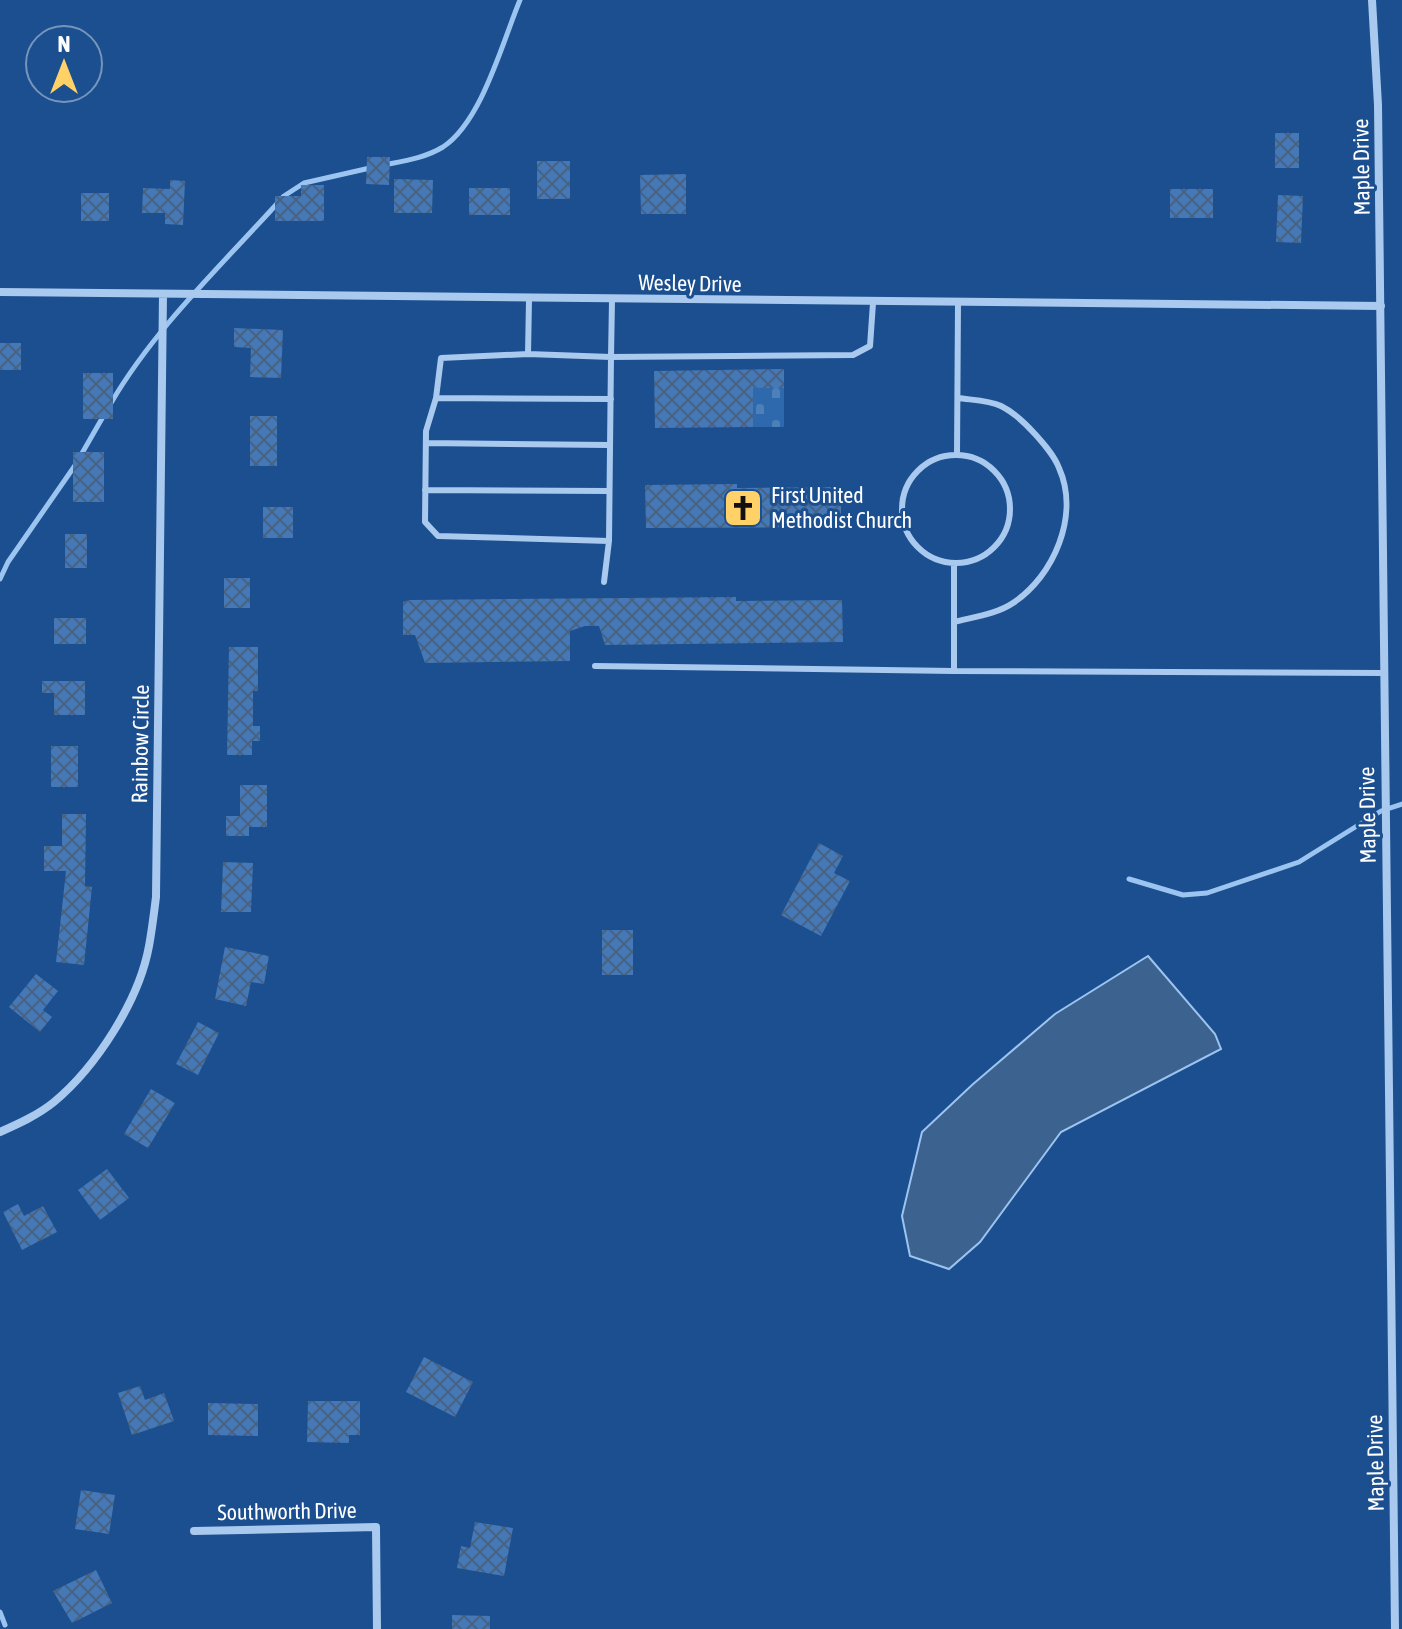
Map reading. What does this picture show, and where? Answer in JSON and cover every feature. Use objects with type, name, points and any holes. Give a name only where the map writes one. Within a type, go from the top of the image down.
[{"type":"street","name":"Maple Drive","points":[[1372,0],[1378,105],[1398,1506],[1395,1629]]},
{"type":"street","name":"Wesley Drive","points":[[0,292],[258,293],[529,300],[1381,306]]},
{"type":"street","name":"Rainbow Circle","points":[[0,1132],[54,1102],[120,1025],[149,948],[156,897],[163,294]]},
{"type":"street","name":"Southworth Drive","points":[[194,1531],[376,1527],[377,1629]]},
{"type":"lane","points":[[528,354],[529,300]]},
{"type":"lane","points":[[604,582],[609,541],[612,300]]},
{"type":"lane","points":[[609,541],[438,536],[425,522],[426,431],[436,398],[441,358],[528,354],[611,357],[853,355],[870,346],[873,303]]},
{"type":"lane","points":[[957,455],[958,304]]},
{"type":"lane","points":[[436,398],[611,399]]},
{"type":"lane","points":[[954,622],[1012,604],[1040,579],[1056,552],[1065,523],[1066,493],[1059,467],[1023,421],[999,405],[958,398]]},
{"type":"lane","points":[[426,443],[609,445]]},
{"type":"lane","points":[[957,455],[981,461],[1001,477],[1011,510],[1008,527],[1000,542],[987,554],[972,561],[954,563],[936,559],[914,542],[903,517],[903,498],[910,481],[922,467],[938,458],[957,455]]},
{"type":"lane","points":[[425,490],[609,491]]},
{"type":"lane","points":[[954,563],[954,671]]},
{"type":"lane","points":[[595,666],[1384,673]]},
{"type":"green space","points":[[753,388],[784,388],[784,427],[753,427]]},
{"type":"shaded area","points":[[1148,956],[1215,1034],[1221,1049],[1061,1132],[980,1242],[949,1269],[910,1256],[902,1216],[922,1132],[1055,1014]]},
{"type":"building","points":[[1275,133],[1299,133],[1299,168],[1275,168]]},
{"type":"building","points":[[367,157],[390,157],[389,185],[366,184]]},
{"type":"building","points":[[537,161],[570,161],[570,199],[537,199]]},
{"type":"building","points":[[686,174],[686,214],[641,214],[640,175]]},
{"type":"building","points":[[394,179],[433,180],[432,213],[394,213]]},
{"type":"building","points":[[170,180],[185,181],[183,225],[165,224],[165,213],[142,213],[143,188],[170,189]]},
{"type":"building","points":[[301,185],[324,185],[324,221],[275,221],[275,196],[301,196]]},
{"type":"building","points":[[469,188],[510,188],[510,215],[469,215]]},
{"type":"building","points":[[1170,189],[1213,189],[1213,218],[1170,218]]},
{"type":"building","points":[[81,193],[109,193],[109,221],[81,221]]},
{"type":"building","points":[[1278,195],[1303,196],[1301,243],[1276,242]]},
{"type":"building","points":[[234,328],[283,330],[281,378],[250,377],[251,348],[234,347]]},
{"type":"building","points":[[0,343],[21,343],[21,370],[0,370]]},
{"type":"building","points":[[784,369],[784,388],[753,388],[753,427],[655,428],[654,371]]},
{"type":"building","points":[[83,373],[113,373],[113,419],[83,419]]},
{"type":"building","points":[[250,416],[277,416],[277,466],[250,466]]},
{"type":"building","points":[[73,452],[104,452],[104,502],[73,502]]},
{"type":"building","points":[[737,484],[737,488],[841,487],[841,527],[646,528],[645,485]]},
{"type":"building","points":[[263,507],[293,507],[293,538],[263,538]]},
{"type":"building","points":[[65,534],[87,534],[87,568],[65,568]]},
{"type":"building","points":[[224,578],[250,578],[250,608],[224,608]]},
{"type":"building","points":[[736,597],[736,601],[842,600],[843,642],[605,645],[599,626],[585,626],[570,631],[570,661],[425,663],[415,635],[403,635],[403,602],[409,600]]},
{"type":"building","points":[[54,618],[86,618],[86,644],[54,644]]},
{"type":"building","points":[[229,647],[258,647],[258,691],[253,691],[253,726],[260,726],[260,741],[252,741],[252,755],[227,755]]},
{"type":"building","points":[[42,681],[85,681],[85,715],[54,715],[54,693],[42,693]]},
{"type":"building","points":[[51,746],[78,746],[78,787],[51,787]]},
{"type":"building","points":[[240,785],[267,785],[267,827],[249,827],[249,836],[226,836],[226,816],[240,816]]},
{"type":"building","points":[[62,814],[86,814],[85,886],[92,887],[84,965],[56,962],[66,871],[44,871],[44,846],[62,846]]},
{"type":"building","points":[[819,843],[843,856],[834,873],[850,881],[821,936],[781,915]]},
{"type":"building","points":[[223,862],[253,863],[251,912],[221,912]]},
{"type":"building","points":[[602,930],[633,930],[633,975],[602,975]]},
{"type":"building","points":[[225,947],[269,956],[264,984],[251,982],[246,1006],[215,999]]},
{"type":"building","points":[[36,974],[58,991],[43,1010],[52,1017],[40,1032],[9,1007]]},
{"type":"building","points":[[198,1022],[219,1033],[198,1075],[176,1064]]},
{"type":"building","points":[[151,1089],[175,1103],[148,1148],[124,1134]]},
{"type":"building","points":[[107,1169],[129,1198],[100,1220],[78,1190]]},
{"type":"building","points":[[18,1204],[24,1216],[43,1206],[57,1232],[22,1250],[3,1212]]},
{"type":"building","points":[[424,1357],[473,1382],[455,1417],[406,1392]]},
{"type":"building","points":[[140,1386],[145,1400],[164,1393],[174,1421],[132,1435],[118,1393]]},
{"type":"building","points":[[308,1401],[360,1401],[360,1435],[349,1435],[349,1443],[307,1442]]},
{"type":"building","points":[[208,1403],[258,1404],[258,1436],[208,1435]]},
{"type":"building","points":[[81,1490],[115,1495],[109,1534],[75,1529]]},
{"type":"building","points":[[475,1522],[513,1528],[504,1576],[457,1568],[461,1546],[470,1548]]},
{"type":"building","points":[[96,1570],[112,1603],[72,1623],[53,1591]]},
{"type":"building","points":[[452,1615],[490,1616],[490,1629],[452,1629]]},
{"type":"waterway","points":[[384,165],[429,154],[457,135],[480,100],[520,0]]},
{"type":"waterway","points":[[111,403],[170,321],[284,196],[304,183],[370,168]]},
{"type":"waterway","points":[[81,455],[104,415]]},
{"type":"waterway","points":[[0,579],[8,562],[76,464]]},
{"type":"waterway","points":[[1129,879],[1183,895],[1207,893],[1299,862],[1381,811],[1402,804]]},
{"type":"waterway","points":[[0,1612],[5,1625]]},
{"type":"place","name":"First United Methodist Church","points":[[743,508]]}]
